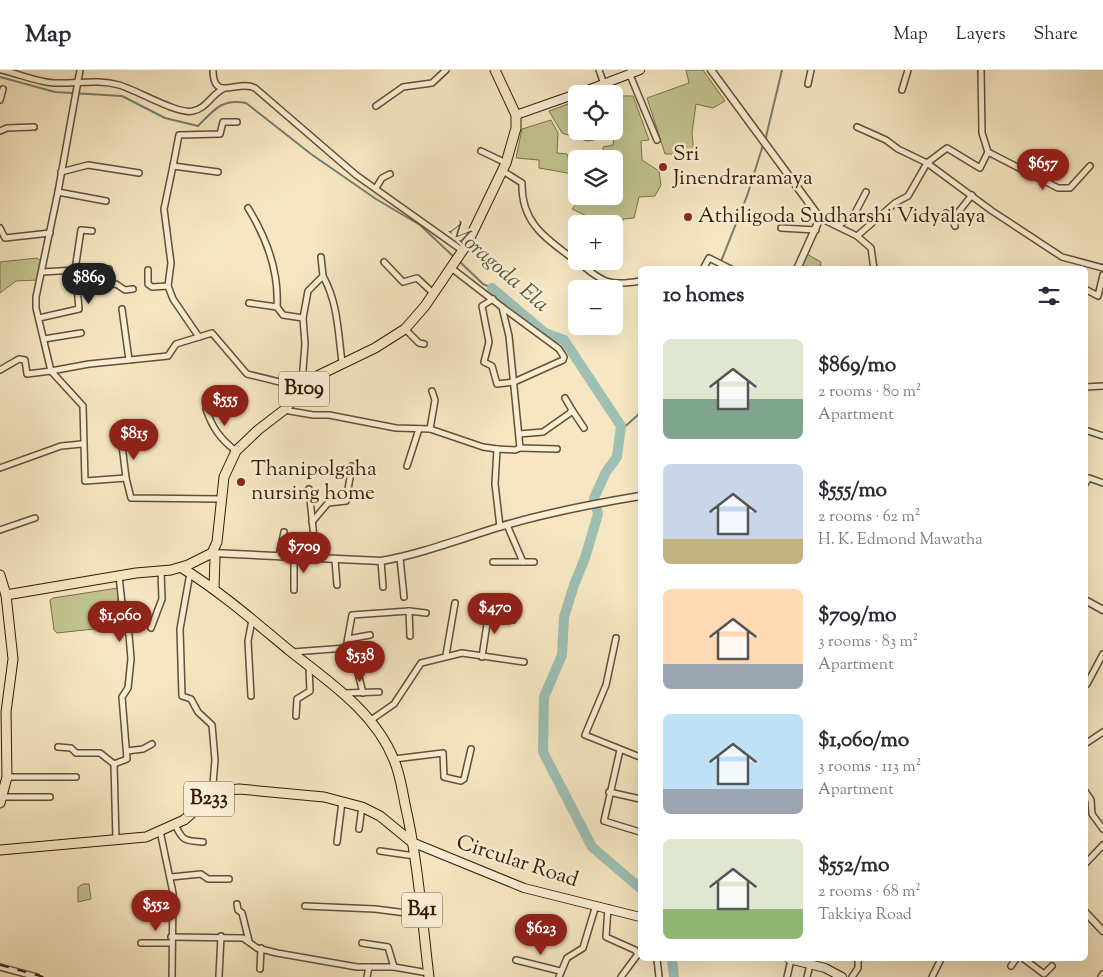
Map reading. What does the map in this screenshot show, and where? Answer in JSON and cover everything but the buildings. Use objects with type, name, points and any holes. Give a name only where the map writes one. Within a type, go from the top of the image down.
[{"type":"main road","points":[[495,70],[516,116],[568,97]]},
{"type":"main road","points":[[604,84],[640,70]]},
{"type":"main road","name":"B109","points":[[212,553],[217,542],[220,499],[226,467],[236,451],[258,430],[284,410],[313,378],[342,362],[375,348],[405,329],[425,306],[462,252],[505,167],[516,128],[516,116]]},
{"type":"main road","points":[[3,596],[119,576],[182,568],[212,553],[215,558],[214,588]]},
{"type":"main road","name":"B41","points":[[182,568],[214,588],[342,693],[371,720],[394,759],[414,843],[429,975]]},
{"type":"main road","points":[[0,575],[13,659],[6,712],[8,777],[1,800]]},
{"type":"main road","name":"B233","points":[[0,850],[146,837],[175,824],[221,792],[239,789],[307,795],[362,808],[380,816],[414,843]]},
{"type":"main road","name":"Circular Road","points":[[414,843],[524,888],[638,916]]},
{"type":"main road","points":[[798,961],[825,968],[842,977]]},
{"type":"street","points":[[2,70],[51,83],[77,84],[101,81],[119,85],[148,95],[181,112],[194,112],[208,104],[216,93],[223,89],[249,85],[255,88],[356,175],[462,252]]},
{"type":"street","points":[[80,70],[58,192],[36,297],[38,318],[51,371],[83,406],[82,444],[85,481],[126,478]]},
{"type":"street","points":[[213,70],[213,79],[223,89]]},
{"type":"street","points":[[376,106],[403,87],[432,83],[446,70]]},
{"type":"street","points":[[599,70],[604,84]]},
{"type":"street","points":[[711,70],[820,218],[856,236],[871,248],[874,266]]},
{"type":"street","points":[[808,84],[812,70]]},
{"type":"street","points":[[902,90],[908,70]]},
{"type":"street","points":[[856,236],[895,203],[908,196],[927,162],[947,148],[980,168],[988,152],[982,133],[982,70]]},
{"type":"street","points":[[630,75],[657,140]]},
{"type":"street","points":[[0,100],[3,89]]},
{"type":"street","points":[[199,337],[173,299],[168,286],[171,263],[164,209],[179,135],[220,134],[223,122],[237,122]]},
{"type":"street","points":[[0,131],[7,128],[34,127]]},
{"type":"street","points":[[857,127],[927,162],[972,194],[992,211],[1062,257],[1103,268]]},
{"type":"street","points":[[481,151],[505,167],[522,183],[521,202],[529,217],[540,233],[568,255]]},
{"type":"street","points":[[988,152],[1058,188],[1070,188],[1090,166]]},
{"type":"street","points":[[61,172],[88,165],[139,173]]},
{"type":"street","points":[[173,166],[218,172]]},
{"type":"street","points":[[376,188],[382,178],[390,174]]},
{"type":"street","points":[[58,192],[106,201]]},
{"type":"street","points":[[838,226],[855,213],[866,192]]},
{"type":"street","points":[[955,226],[949,215],[972,194]]},
{"type":"street","points":[[248,208],[266,240],[278,292],[277,307]]},
{"type":"street","points":[[798,266],[820,218]]},
{"type":"street","points":[[0,228],[2,238],[50,232]]},
{"type":"street","points":[[781,228],[816,230]]},
{"type":"street","points":[[75,270],[81,230],[92,231]]},
{"type":"street","points":[[321,257],[323,276],[330,289],[336,308],[342,362]]},
{"type":"street","points":[[705,266],[709,258],[726,266]]},
{"type":"street","points":[[384,262],[403,282],[418,278],[433,293]]},
{"type":"street","points":[[452,266],[493,299],[502,308],[544,336],[559,349],[564,357],[550,367],[514,382],[498,384],[492,366],[484,362],[489,342],[482,306],[493,299]]},
{"type":"street","points":[[42,272],[109,269]]},
{"type":"street","points":[[148,270],[148,284],[152,287],[168,286]]},
{"type":"street","points":[[589,270],[608,284],[638,282]]},
{"type":"street","points":[[1088,291],[1098,296],[1103,275]]},
{"type":"street","points":[[304,388],[302,382],[305,344],[303,318],[308,291],[323,276]]},
{"type":"street","points":[[38,318],[79,309],[76,286],[116,284],[125,290],[133,289]]},
{"type":"street","points":[[249,302],[277,307],[284,315],[303,318]]},
{"type":"street","points":[[502,308],[510,336],[520,448]]},
{"type":"street","points":[[122,309],[129,360]]},
{"type":"street","points":[[405,329],[419,343],[424,344]]},
{"type":"street","points":[[44,339],[80,333]]},
{"type":"street","points":[[0,370],[19,359],[25,360],[26,374],[89,364],[168,356],[176,344],[212,333],[242,371],[247,374],[304,388]]},
{"type":"street","points":[[1088,387],[1103,386]]},
{"type":"street","points":[[430,430],[434,400],[432,391]]},
{"type":"street","points":[[565,398],[584,428]]},
{"type":"street","points":[[206,409],[210,423],[223,442],[236,451]]},
{"type":"street","points":[[284,410],[313,415],[329,415],[396,428],[430,430],[452,435],[470,444],[497,449],[558,449]]},
{"type":"street","points":[[519,434],[543,432],[572,410]]},
{"type":"street","points":[[407,466],[419,429]]},
{"type":"street","points":[[1088,431],[1103,436]]},
{"type":"street","points":[[0,468],[61,446],[82,444]]},
{"type":"street","points":[[122,445],[130,498],[220,499]]},
{"type":"street","points":[[497,449],[495,484],[503,526],[523,562]]},
{"type":"street","points":[[312,522],[328,503],[346,501],[352,466]]},
{"type":"street","points":[[1088,480],[1094,478],[1103,483]]},
{"type":"street","points":[[310,489],[314,557]]},
{"type":"street","points":[[212,553],[381,561],[400,558],[503,526],[580,505],[638,496]]},
{"type":"street","points":[[0,530],[35,518]]},
{"type":"street","points":[[279,556],[281,539],[284,532]]},
{"type":"street","points":[[294,556],[294,590]]},
{"type":"street","points":[[400,558],[404,596]]},
{"type":"street","points":[[335,560],[337,584]]},
{"type":"street","points":[[381,561],[383,586]]},
{"type":"street","points":[[493,562],[534,562]]},
{"type":"street","points":[[151,628],[162,600],[161,571]]},
{"type":"street","points":[[190,573],[180,629],[182,696],[191,699],[198,712],[212,724],[215,760],[212,797]]},
{"type":"street","points":[[58,747],[71,748],[76,753],[100,753],[114,764],[122,763],[127,759],[122,697],[128,688],[131,663],[129,635],[123,612],[119,576]]},
{"type":"street","points":[[1088,602],[1103,610]]},
{"type":"street","points":[[446,655],[455,603]]},
{"type":"street","points":[[292,652],[346,648],[352,615],[409,611],[426,613]]},
{"type":"street","points":[[409,611],[410,636]]},
{"type":"street","points":[[482,657],[488,617],[513,620]]},
{"type":"street","points":[[251,696],[248,641],[252,619]]},
{"type":"street","points":[[348,639],[370,635]]},
{"type":"street","points":[[616,638],[606,685],[585,732],[588,737],[638,756]]},
{"type":"street","points":[[371,720],[394,704],[421,663],[446,655],[467,653],[482,657],[524,662]]},
{"type":"street","points":[[1088,682],[1103,654]]},
{"type":"street","points":[[296,716],[297,699],[310,691],[309,666]]},
{"type":"street","points":[[357,669],[363,693]]},
{"type":"street","points":[[342,693],[379,692]]},
{"type":"street","points":[[1088,742],[1103,732]]},
{"type":"street","points":[[127,751],[143,750],[152,744]]},
{"type":"street","points":[[394,759],[443,753],[444,777],[461,781],[464,780],[471,749]]},
{"type":"street","points":[[620,750],[604,821],[638,831]]},
{"type":"street","points":[[114,764],[116,840]]},
{"type":"street","points":[[8,777],[76,777]]},
{"type":"street","points":[[609,792],[638,799]]},
{"type":"street","points":[[1088,796],[1091,800],[1092,814],[1103,829]]},
{"type":"street","points":[[1,800],[50,797]]},
{"type":"street","points":[[337,842],[342,802]]},
{"type":"street","points":[[359,829],[362,808]]},
{"type":"street","points":[[175,824],[181,837],[186,840],[203,842]]},
{"type":"street","points":[[160,831],[173,893],[172,977]]},
{"type":"street","points":[[1088,861],[1103,845]]},
{"type":"street","points":[[380,851],[415,856]]},
{"type":"street","points":[[171,877],[201,874],[208,879],[229,880]]},
{"type":"street","points":[[237,904],[238,910],[242,913],[249,941]]},
{"type":"street","points":[[559,977],[560,970],[567,958],[581,951],[596,905]]},
{"type":"street","points":[[305,906],[366,908],[422,915]]},
{"type":"street","points":[[608,908],[606,937],[635,950],[638,954],[621,977]]},
{"type":"street","points":[[1088,915],[1103,930]]},
{"type":"street","points":[[219,976],[221,936]]},
{"type":"street","points":[[141,943],[221,936],[244,938],[261,948],[329,962],[394,968],[429,975]]},
{"type":"street","points":[[362,943],[388,947],[394,968]]},
{"type":"street","points":[[260,969],[261,948]]},
{"type":"street","points":[[516,960],[560,970]]},
{"type":"street","points":[[657,961],[659,977]]},
{"type":"street","points":[[787,977],[790,961]]},
{"type":"street","points":[[852,977],[858,968],[858,961]]},
{"type":"street","points":[[932,977],[940,961]]},
{"type":"street","points":[[1011,966],[1015,961]]},
{"type":"street","points":[[1027,961],[1044,974],[1052,966]]},
{"type":"street","points":[[807,977],[810,964]]},
{"type":"street","points":[[0,967],[37,977]]},
{"type":"street","points":[[367,977],[369,967]]},
{"type":"green space","points":[[686,70],[703,70],[725,101],[713,108],[696,104],[692,133],[694,154],[665,154],[647,98],[689,83]]},
{"type":"green space","points":[[623,96],[633,96],[649,140],[641,141],[642,160],[659,171],[661,185],[655,196],[639,197],[634,218],[623,219],[623,215],[585,215],[572,209],[575,205],[623,205],[623,150],[603,150],[603,147],[613,145],[614,140],[623,140]]},
{"type":"green space","points":[[568,104],[568,135],[562,133],[549,111]]},
{"type":"green space","points":[[551,120],[558,133],[557,153],[567,154],[568,173],[539,168],[539,160],[516,158],[522,129]]},
{"type":"green space","points":[[807,254],[821,262],[820,266],[801,266]]},
{"type":"green space","points":[[37,258],[43,262],[39,280],[16,281],[0,293],[0,262]]},
{"type":"green space","points":[[118,588],[121,626],[57,633],[54,630],[50,600],[53,598]]},
{"type":"green space","points":[[83,884],[89,884],[91,899],[78,902],[78,887]]},
{"type":"waterway","points":[[765,141],[782,70]]},
{"type":"waterway","name":"Moragoda Ela","points":[[0,77],[55,92],[122,96],[165,118],[198,126],[214,110],[224,104],[231,102],[246,103],[311,154],[376,199],[420,225],[455,258]]},
{"type":"waterway","points":[[719,266],[747,196],[763,145]]},
{"type":"waterway","name":"Moragoda Ela","points":[[459,261],[483,284],[492,288]]},
{"type":"waterway","name":"Moragoda Ela","points":[[492,288],[545,333],[564,340],[621,426],[617,457],[606,472],[594,498],[598,514],[564,617],[562,655],[544,697],[543,752],[592,847],[638,886]]},
{"type":"waterway","points":[[620,431],[638,415]]},
{"type":"waterway","name":"Moragoda Ela","points":[[672,961],[674,977]]},
{"type":"railway","points":[[0,965],[44,977]]},
{"type":"place","name":"Sri Jinendraramaya","points":[[663,167]]},
{"type":"place","name":"Athiligoda Sudharshi Vidyalaya","points":[[688,217]]},
{"type":"place","name":"Thanipolgaha nursing home","points":[[241,482]]}]
